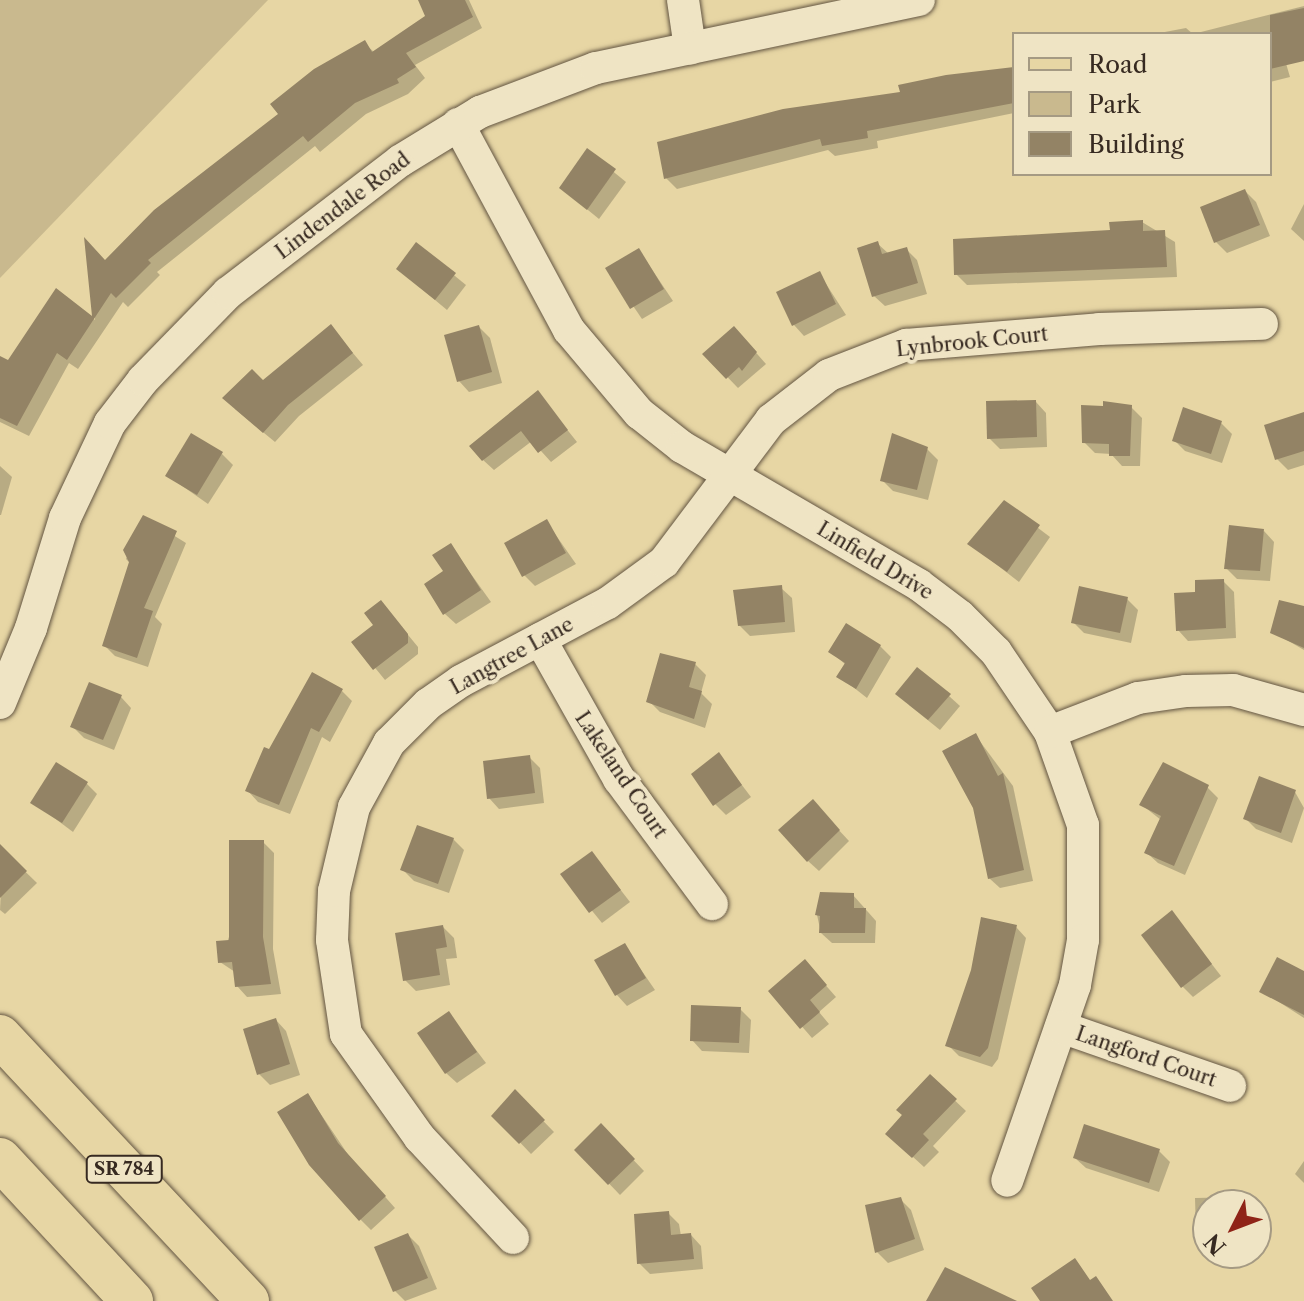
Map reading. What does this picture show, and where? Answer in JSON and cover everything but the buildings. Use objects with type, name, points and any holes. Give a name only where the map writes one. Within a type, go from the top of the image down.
[{"type":"main road","name":"SR 784","points":[[0,1036],[248,1301]]},
{"type":"main road","points":[[0,1159],[132,1301]]},
{"type":"street","points":[[683,0],[690,48]]},
{"type":"street","name":"Lindendale Road","points":[[0,703],[85,469],[143,380],[228,293],[400,161],[458,124],[537,87],[690,48],[919,0]]},
{"type":"street","name":"Linfield Drive","points":[[458,124],[569,330],[601,373],[639,413],[730,476],[919,585],[960,616],[1004,662],[1050,732],[1083,825],[1087,871],[1083,940],[1061,1027],[1007,1181]]},
{"type":"street","name":"Lynbrook Court","points":[[730,476],[755,439],[795,398],[854,363],[906,345],[1099,329],[1262,324]]},
{"type":"street","name":"Langtree Lane","points":[[513,1238],[420,1138],[346,1034],[332,940],[334,891],[348,830],[368,777],[389,743],[428,704],[461,681],[630,590],[664,562],[730,476]]},
{"type":"street","name":"Lakeland Court","points":[[540,639],[619,779],[712,904]]},
{"type":"street","points":[[1050,732],[1138,698],[1186,691],[1233,690],[1304,710]]},
{"type":"street","name":"Langford Court","points":[[1061,1027],[1230,1086]]},
{"type":"green space","points":[[0,0],[268,0],[0,278]]}]
